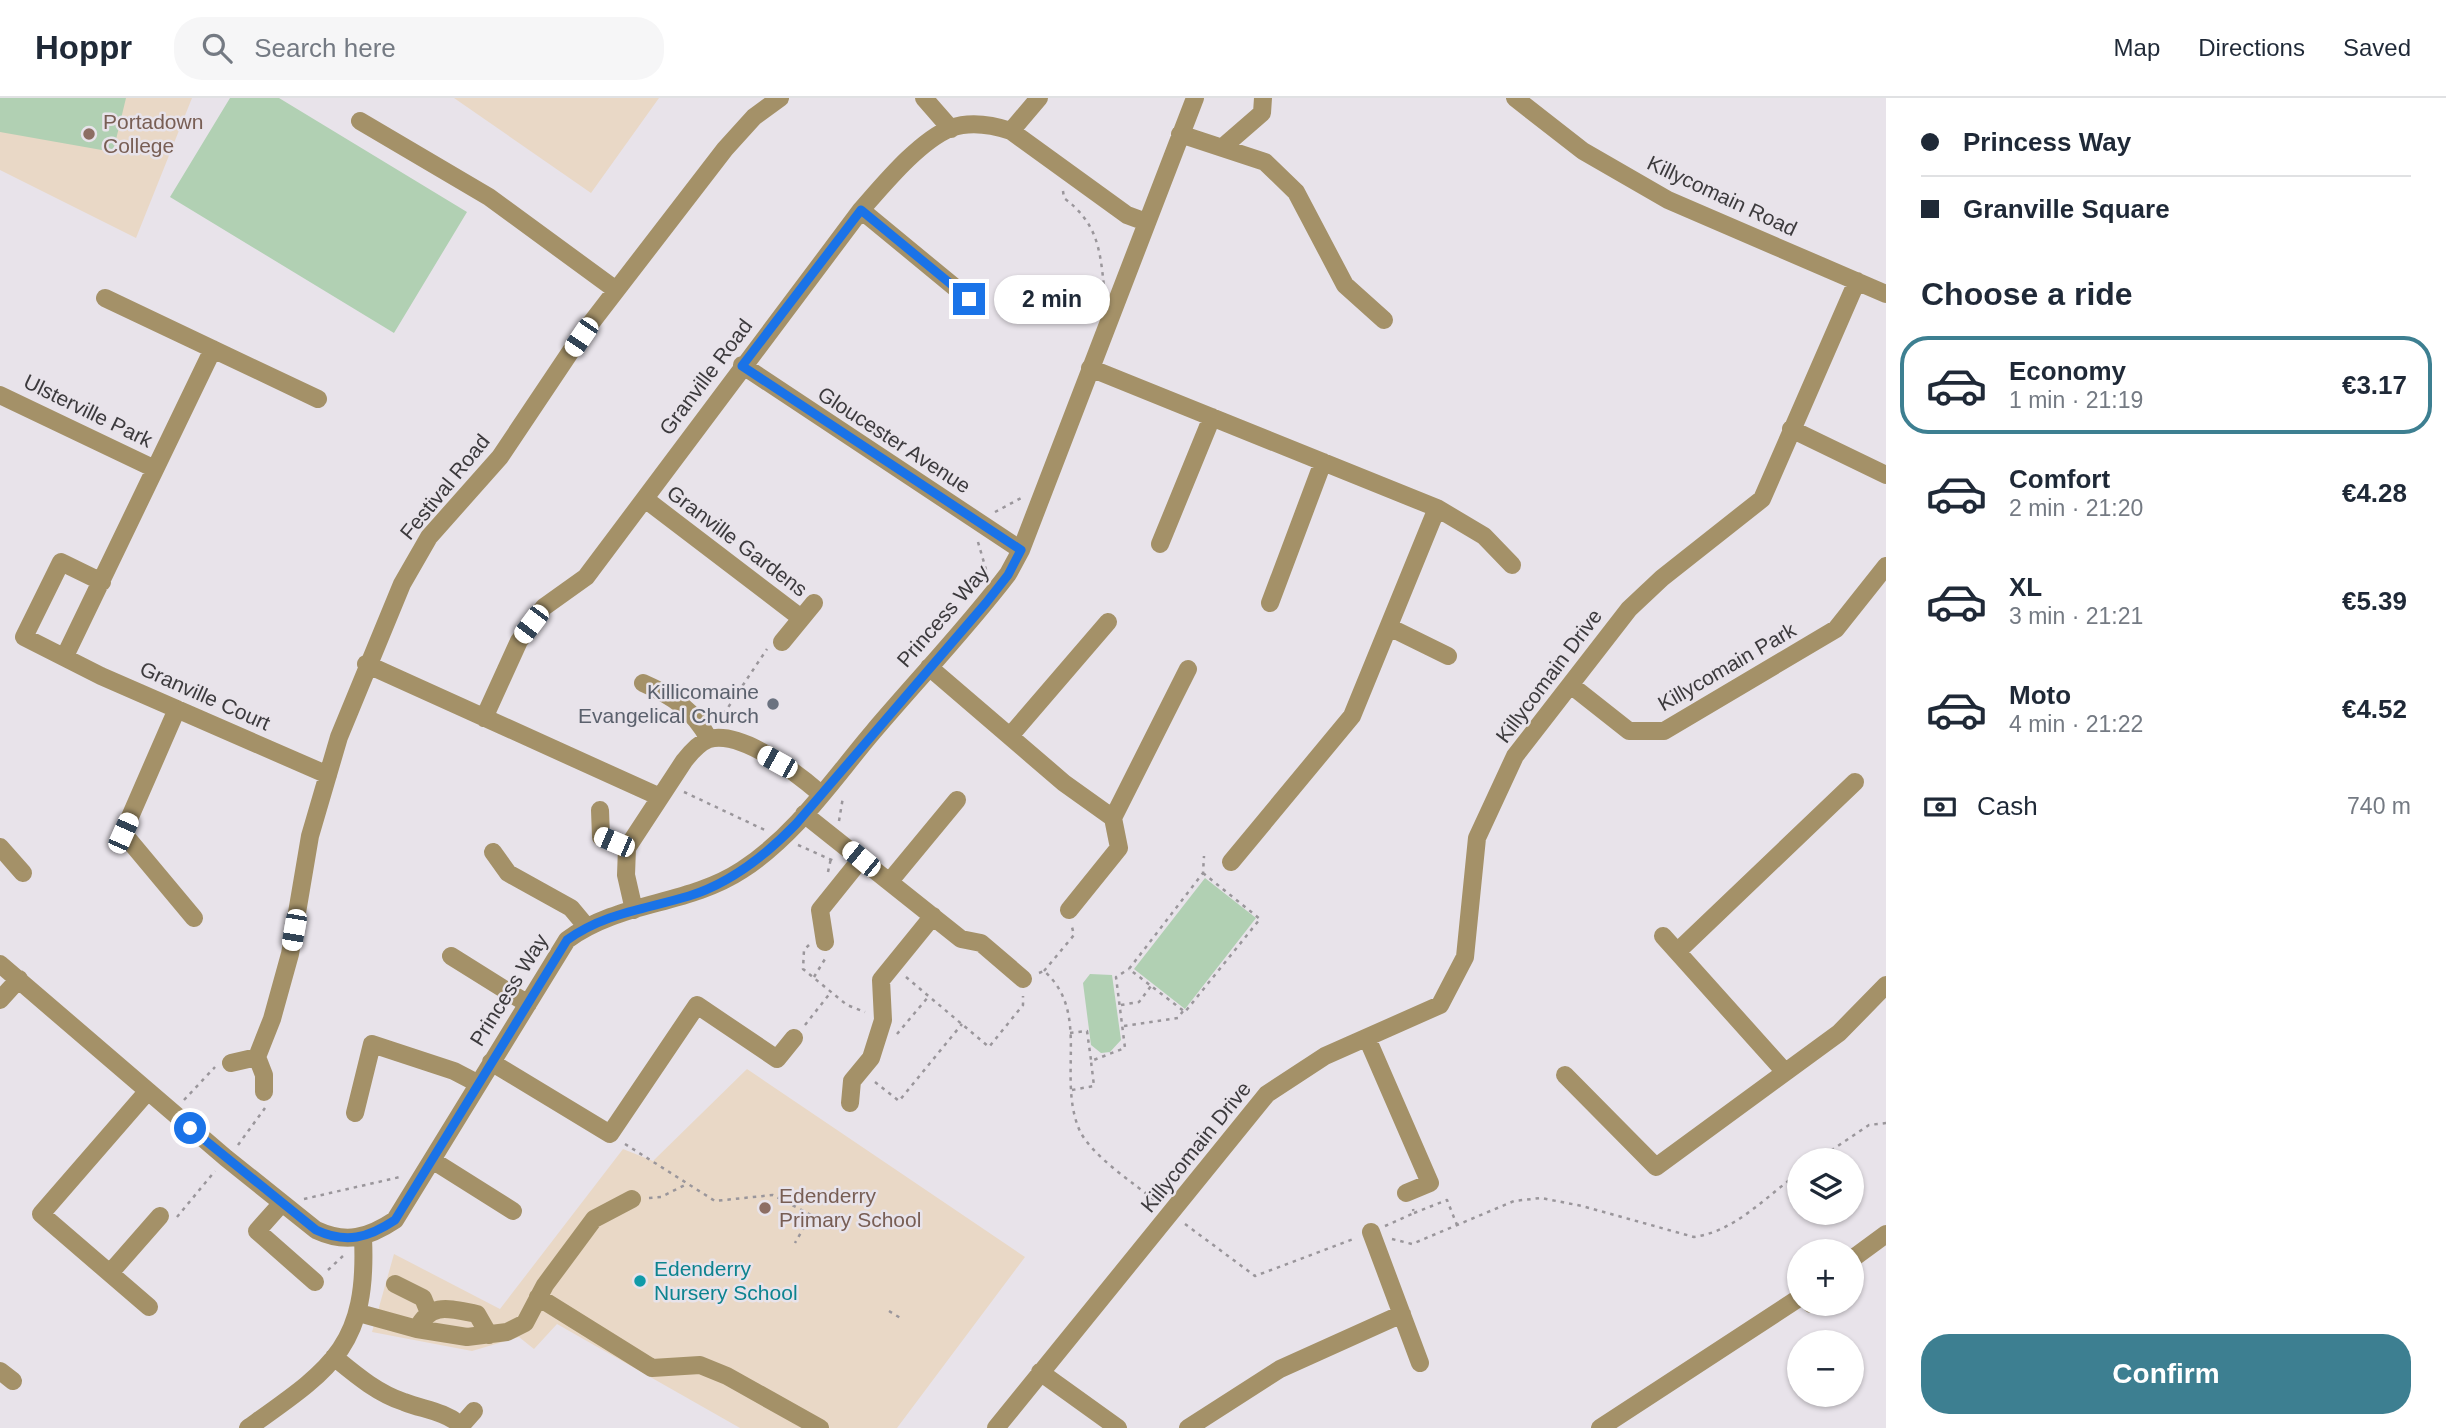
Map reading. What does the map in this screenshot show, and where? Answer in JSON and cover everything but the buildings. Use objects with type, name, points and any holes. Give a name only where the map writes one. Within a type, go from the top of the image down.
[{"type":"street","name":"Festival Road","points":[[257,1057],[272,1019],[290,954],[310,836],[328,775],[366,664],[401,584],[429,537],[500,457],[581,337],[725,149],[754,117],[780,98]]},
{"type":"street","points":[[925,98],[951,128],[992,125],[1012,131],[1127,215],[1146,222]]},
{"type":"street","points":[[1012,131],[1039,98]]},
{"type":"street","name":"Princess Way","points":[[363,1238],[395,1220],[567,940],[586,926],[692,895],[720,883],[745,868],[782,838],[993,594],[1021,550],[1111,310],[1195,98]]},
{"type":"street","points":[[1224,146],[1262,113],[1263,98]]},
{"type":"street","name":"Killycomain Road","points":[[1515,98],[1583,150],[1668,200],[1886,294]]},
{"type":"street","points":[[360,121],[489,197],[617,290]]},
{"type":"street","name":"Granville Road","points":[[485,718],[519,641],[544,607],[586,577],[861,210],[892,175],[951,128]]},
{"type":"street","points":[[1180,134],[1224,146],[1265,162],[1296,191],[1345,285],[1384,320]]},
{"type":"street","points":[[861,210],[969,299]]},
{"type":"street","name":"Killycomain Drive","points":[[996,1428],[1268,1094],[1325,1056],[1440,1005],[1465,957],[1478,838],[1515,756],[1572,686],[1629,609],[1662,578],[1762,499],[1857,281]]},
{"type":"street","points":[[105,298],[318,399]]},
{"type":"street","points":[[65,656],[213,349]]},
{"type":"street","name":"Gloucester Avenue","points":[[742,366],[1021,550]]},
{"type":"street","points":[[1090,368],[1437,508],[1484,536],[1512,565]]},
{"type":"street","name":"Ulsterville Park","points":[[0,395],[155,469]]},
{"type":"street","points":[[1160,544],[1212,417]]},
{"type":"street","points":[[1791,429],[1886,475]]},
{"type":"street","points":[[1270,603],[1323,462]]},
{"type":"street","name":"Granville Gardens","points":[[645,499],[801,618]]},
{"type":"street","points":[[1231,862],[1352,716],[1437,508]]},
{"type":"street","name":"Granville Court","points":[[102,582],[61,562],[24,637],[177,709],[328,775]]},
{"type":"street","name":"Killycomain Park","points":[[1572,686],[1629,731],[1664,731],[1836,629],[1886,566]]},
{"type":"street","name":"Granville Gardens","points":[[782,642],[814,603]]},
{"type":"street","points":[[1010,736],[1108,622]]},
{"type":"street","points":[[1389,627],[1448,656]]},
{"type":"street","points":[[366,664],[595,765],[664,791]]},
{"type":"street","points":[[929,667],[1064,783],[1113,818]]},
{"type":"street","points":[[1069,910],[1119,848],[1113,818],[1188,669]]},
{"type":"street","points":[[643,683],[674,697],[716,739]]},
{"type":"street","points":[[177,709],[123,833],[194,918]]},
{"type":"street","points":[[634,910],[626,875],[627,848],[695,748],[716,739],[739,741],[796,773],[821,794]]},
{"type":"street","points":[[1678,951],[1855,782]]},
{"type":"street","points":[[890,881],[957,800]]},
{"type":"street","points":[[600,810],[601,836],[627,848]]},
{"type":"street","points":[[804,814],[856,864],[890,881],[961,939],[981,943],[1023,979]]},
{"type":"street","points":[[0,847],[23,873]]},
{"type":"street","points":[[493,852],[508,873],[571,908],[586,926]]},
{"type":"street","points":[[824,936],[820,910],[824,901],[856,864]]},
{"type":"street","points":[[850,1103],[852,1081],[871,1058],[883,1020],[881,980],[933,916]]},
{"type":"street","points":[[1663,936],[1785,1072]]},
{"type":"street","points":[[451,956],[528,1004]]},
{"type":"street","points":[[0,964],[147,1092],[316,1230],[332,1237],[363,1238],[365,1279],[359,1313],[351,1336],[300,1391],[247,1428]]},
{"type":"street","points":[[0,1000],[19,979]]},
{"type":"street","points":[[1566,1075],[1656,1167],[1839,1033],[1886,985]]},
{"type":"street","points":[[491,1062],[610,1135],[697,1005],[777,1059],[794,1038]]},
{"type":"street","points":[[1367,1038],[1430,1183],[1406,1193]]},
{"type":"street","points":[[355,1113],[372,1044],[454,1071],[478,1083]]},
{"type":"street","points":[[230,1063],[257,1057],[264,1075],[264,1092]]},
{"type":"street","points":[[147,1092],[41,1214],[149,1307]]},
{"type":"street","points":[[432,1160],[513,1212]]},
{"type":"street","points":[[359,1313],[417,1329],[467,1337],[507,1332],[525,1323],[538,1297],[594,1219],[632,1199]]},
{"type":"street","points":[[286,1207],[257,1231],[315,1282]]},
{"type":"street","points":[[110,1273],[160,1216]]},
{"type":"street","points":[[1371,1232],[1420,1363]]},
{"type":"street","points":[[1864,1250],[1886,1234]]},
{"type":"street","points":[[395,1284],[423,1298],[429,1313]]},
{"type":"street","points":[[538,1297],[652,1368],[700,1365],[727,1376],[820,1428]]},
{"type":"street","points":[[1600,1428],[1787,1306]]},
{"type":"street","points":[[417,1329],[424,1315],[453,1310],[477,1314],[489,1335]]},
{"type":"street","points":[[1188,1428],[1280,1369],[1402,1314]]},
{"type":"street","points":[[334,1357],[370,1386],[403,1402],[448,1415],[460,1427],[474,1411]]},
{"type":"street","points":[[1041,1372],[1118,1428]]},
{"type":"path","points":[[1060,167],[1064,198],[1083,212],[1092,228],[1101,255],[1104,295],[1111,310]]},
{"type":"path","points":[[993,594],[976,536],[977,521],[1026,495],[1043,492]]},
{"type":"path","points":[[716,739],[719,720],[753,671],[754,665],[771,645],[782,642]]},
{"type":"path","points":[[664,791],[856,864]]},
{"type":"path","points":[[1091,1061],[1125,1048],[1116,977],[1129,969],[1203,873],[1204,856]]},
{"type":"path","points":[[1122,1027],[1178,1018],[1260,919],[1203,873]]},
{"type":"path","points":[[893,966],[989,1047],[1023,1005],[1023,979],[1044,971],[1074,935],[1069,910]]},
{"type":"path","points":[[824,936],[804,950],[803,969],[847,1005],[883,1020]]},
{"type":"path","points":[[813,978],[825,963],[824,936]]},
{"type":"path","points":[[1129,969],[1183,1011]]},
{"type":"path","points":[[1044,971],[1061,990],[1069,1010],[1072,1090],[1079,1129],[1090,1146],[1171,1214],[1255,1276],[1447,1200],[1457,1225]]},
{"type":"path","points":[[1120,1006],[1139,1002],[1151,986]]},
{"type":"path","points":[[794,1038],[831,992]]},
{"type":"path","points":[[896,1036],[929,996]]},
{"type":"path","points":[[861,1070],[899,1101],[962,1024]]},
{"type":"path","points":[[1070,1033],[1087,1031],[1094,1086],[1072,1090]]},
{"type":"path","points":[[172,1113],[217,1066],[230,1063]]},
{"type":"path","points":[[160,1216],[169,1214],[175,1219],[258,1121],[268,1102],[264,1092]]},
{"type":"path","points":[[1835,1148],[1869,1125],[1886,1123]]},
{"type":"path","points":[[610,1135],[715,1201],[773,1195],[811,1215],[795,1242]]},
{"type":"path","points":[[286,1207],[304,1198],[403,1176],[420,1180]]},
{"type":"path","points":[[1371,1232],[1412,1244],[1514,1202],[1541,1198],[1582,1206],[1694,1237],[1738,1222],[1787,1183]]},
{"type":"path","points":[[632,1199],[662,1197],[687,1184]]},
{"type":"path","points":[[1406,1193],[1414,1213]]},
{"type":"path","points":[[315,1282],[363,1238]]},
{"type":"path","points":[[889,1311],[902,1319]]},
{"type":"shaded area","name":"Portadown College","points":[[0,98],[192,98],[136,238],[0,170]]},
{"type":"shaded area","points":[[454,98],[659,98],[591,193]]},
{"type":"shaded area","name":"Edenderry Primary School","points":[[747,1069],[1025,1257],[897,1428],[740,1428],[557,1324],[534,1349],[519,1337],[472,1351],[372,1332],[394,1254],[500,1309],[623,1149],[653,1161]]},
{"type":"green space","points":[[0,98],[126,98],[113,152],[0,132]]},
{"type":"green space","points":[[230,98],[279,98],[467,212],[394,333],[170,197]]},
{"type":"green space","points":[[1205,878],[1256,918],[1185,1009],[1134,969]]},
{"type":"green space","points":[[1090,974],[1112,975],[1121,1040],[1110,1052],[1101,1053],[1091,1045],[1083,983]]},
{"type":"place","name":"Portadown College","points":[[89,134]]},
{"type":"place","name":"Killicomaine Evangelical Church","points":[[773,704]]},
{"type":"place","name":"Edenderry Primary School","points":[[765,1208]]},
{"type":"place","name":"Edenderry Nursery School","points":[[640,1281]]},
{"type":"route","points":[[190,1128],[316,1230],[332,1237],[350,1239],[374,1234],[395,1220],[567,940],[586,926],[618,913],[648,908],[692,895],[720,883],[776,845],[796,824],[986,603],[1008,575],[1021,550],[742,366],[861,210],[969,299]]}]
